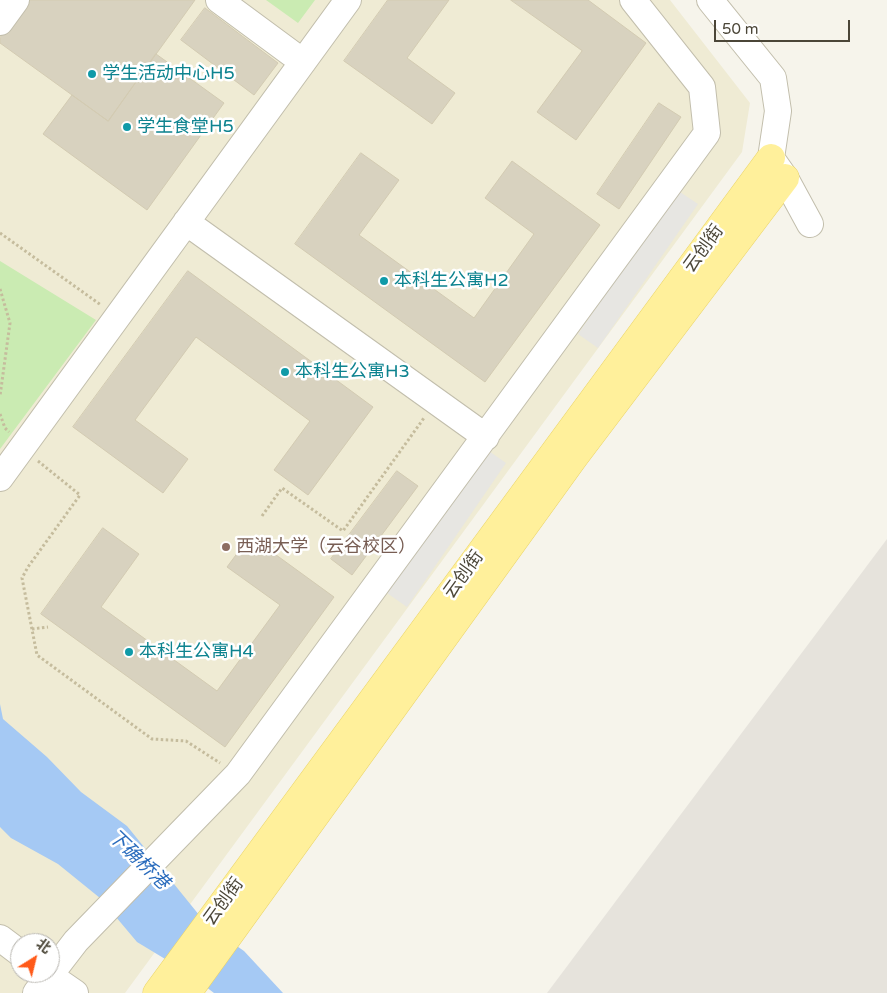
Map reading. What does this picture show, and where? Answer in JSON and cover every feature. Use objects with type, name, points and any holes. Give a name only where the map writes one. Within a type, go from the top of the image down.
[{"type":"main road","name":"云创街","points":[[176,988],[778,168]]},
{"type":"street","points":[[0,22],[16,0]]},
{"type":"street","points":[[219,0],[303,62]]},
{"type":"street","points":[[12,462],[348,0]]},
{"type":"street","points":[[60,960],[76,941],[238,774],[707,133],[702,87],[634,0]]},
{"type":"street","points":[[710,0],[773,78],[778,110],[778,168],[810,224]]},
{"type":"street","points":[[186,222],[486,437]]},
{"type":"street","points":[[51,983],[76,993]]},
{"type":"path","points":[[0,233],[117,317]]},
{"type":"path","points":[[0,289],[10,322],[0,396]]},
{"type":"path","points":[[262,516],[282,488],[343,531],[436,402]]},
{"type":"path","points":[[12,462],[80,495],[22,578],[37,655],[152,740],[186,741],[238,774]]},
{"type":"path","points":[[32,629],[48,627]]},
{"type":"shaded area","name":"西湖大学（云谷校区）","points":[[0,0],[670,0],[750,103],[742,152],[125,993],[0,993]]},
{"type":"shaded area","points":[[677,190],[698,204],[598,348],[578,334]]},
{"type":"shaded area","points":[[486,449],[506,463],[407,607],[387,593]]},
{"type":"shaded area","points":[[887,539],[887,993],[547,993]]},
{"type":"green space","points":[[266,0],[315,0],[298,23]]},
{"type":"green space","points":[[0,261],[96,320],[0,449]]},
{"type":"water","name":"下确桥港","points":[[0,704],[3,719],[47,757],[81,792],[127,826],[208,926],[244,951],[283,993],[214,993],[185,971],[137,942],[100,898],[58,864],[11,838],[0,827]]},
{"type":"building","name":"学生活动中心H5","points":[[28,0],[195,0],[108,121],[0,43],[0,38]]},
{"type":"building","points":[[388,0],[449,0],[407,58],[455,93],[432,124],[344,61]]},
{"type":"building","points":[[511,0],[588,0],[646,43],[576,140],[537,112],[582,51]]},
{"type":"building","points":[[205,8],[278,63],[254,95],[181,40]]},
{"type":"building","name":"学生食堂H5","points":[[156,54],[224,103],[147,210],[43,134],[72,95],[108,121]]},
{"type":"building","points":[[659,103],[681,117],[619,209],[597,194]]},
{"type":"building","name":"本科生公寓H2","points":[[361,153],[399,180],[359,235],[474,318],[534,234],[485,198],[512,161],[600,225],[485,382],[295,244]]},
{"type":"building","name":"本科生公寓H3","points":[[188,271],[373,407],[308,495],[274,470],[310,421],[196,337],[135,420],[188,459],[163,493],[73,427]]},
{"type":"building","points":[[397,471],[418,486],[352,575],[331,559]]},
{"type":"building","name":"本科生公寓H4","points":[[103,528],[139,554],[101,607],[217,691],[280,605],[227,567],[250,536],[334,597],[225,747],[41,614]]},
{"type":"place","name":"学生活动中心H5","points":[[92,74]]},
{"type":"place","name":"学生食堂H5","points":[[127,127]]},
{"type":"place","name":"本科生公寓H2","points":[[384,281]]},
{"type":"place","name":"本科生公寓H3","points":[[285,372]]},
{"type":"place","name":"西湖大学（云谷校区）","points":[[226,547]]},
{"type":"place","name":"本科生公寓H4","points":[[129,652]]}]
